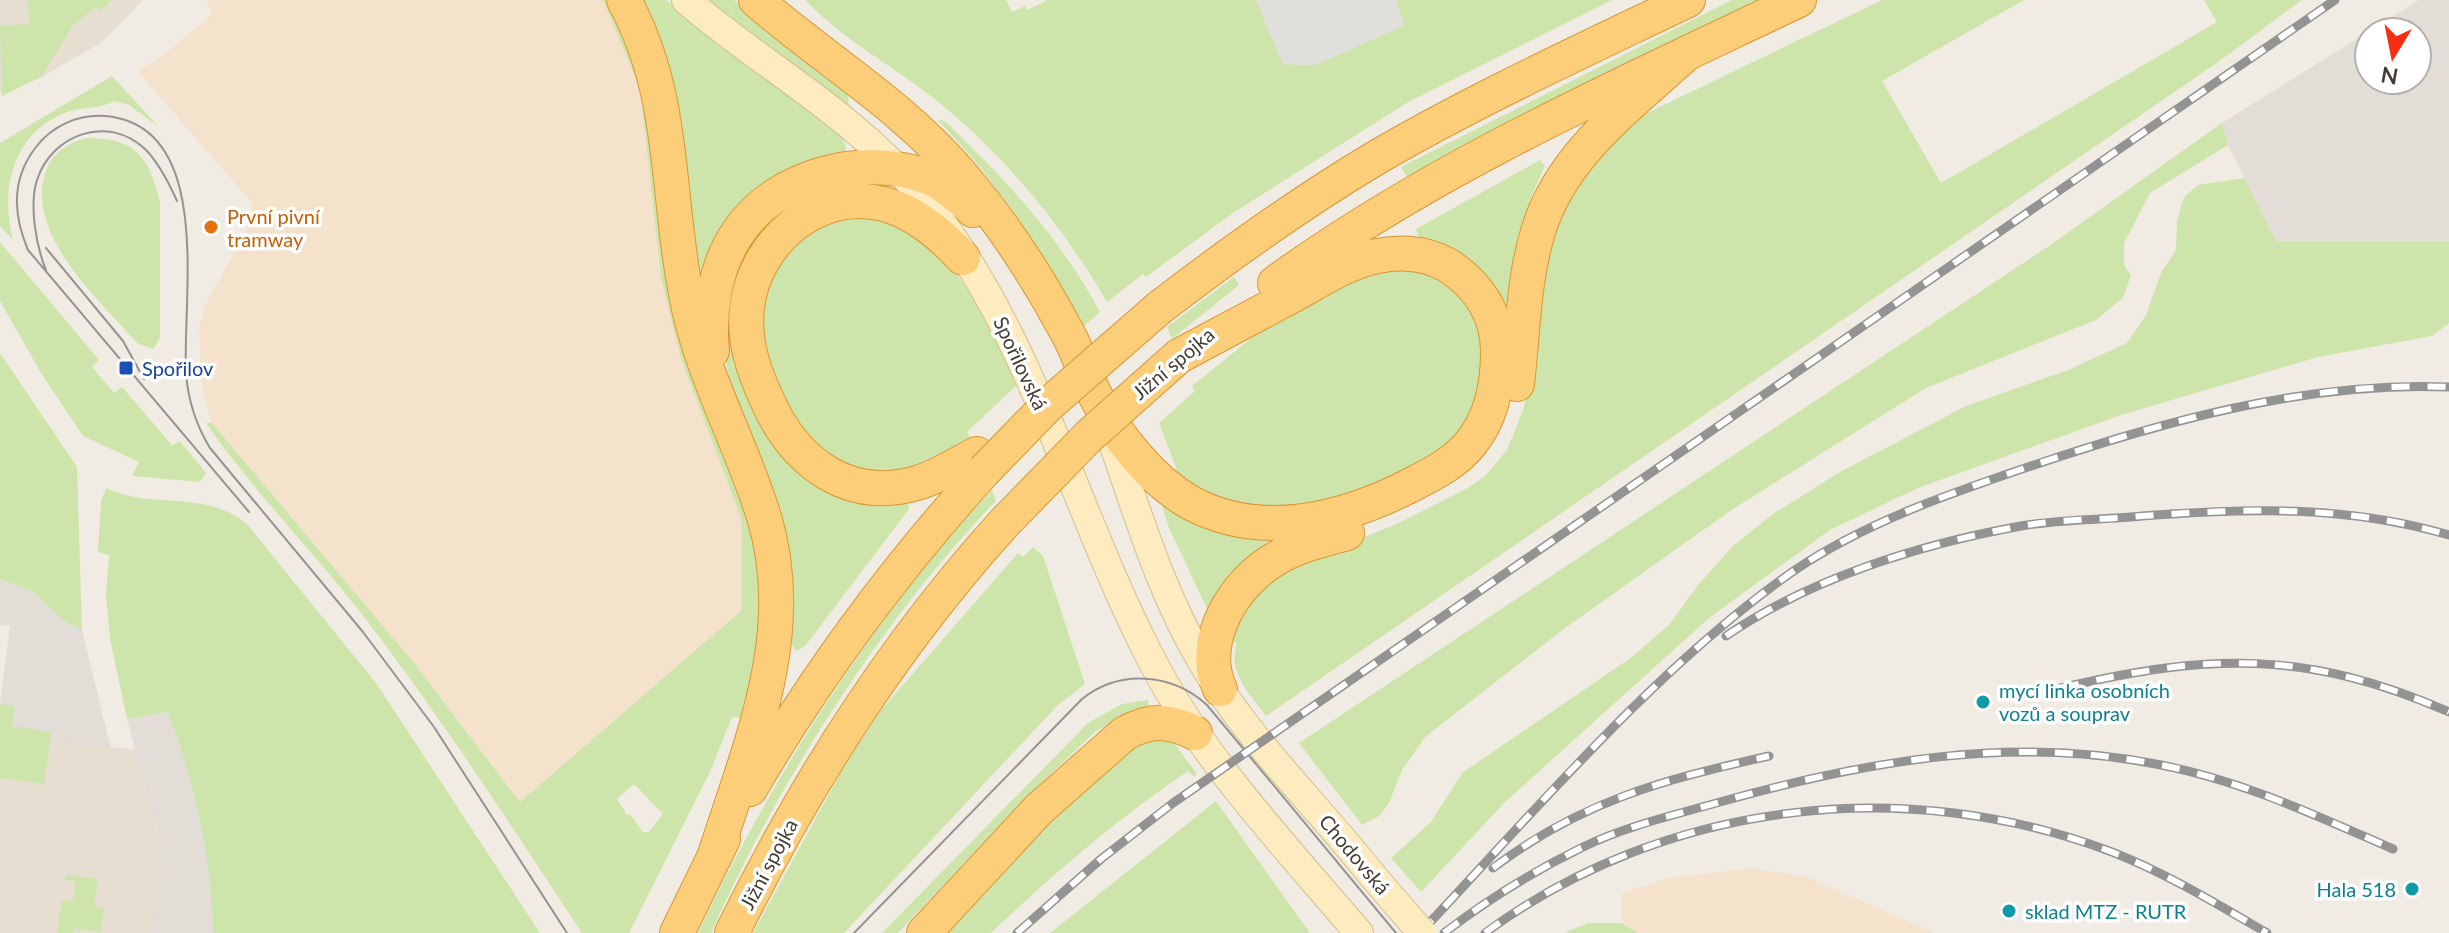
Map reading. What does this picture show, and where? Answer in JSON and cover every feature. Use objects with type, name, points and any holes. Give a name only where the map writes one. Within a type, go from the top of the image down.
[{"type":"highway","points":[[624,0],[643,42],[666,117],[685,293],[699,349],[764,517],[774,565],[777,600],[767,692],[714,858]]},
{"type":"highway","points":[[756,0],[892,106],[939,149],[983,202],[1022,257],[1068,333],[1095,395],[1152,473],[1191,503],[1234,517],[1281,522],[1315,520],[1383,500],[1426,478],[1459,455],[1479,430],[1490,408],[1496,380],[1498,343],[1486,301],[1469,282],[1431,258],[1396,253],[1344,267],[1179,356]]},
{"type":"highway","points":[[677,933],[766,762],[846,640],[980,462],[1159,308],[1260,233],[1375,159],[1498,92],[1688,0]]},
{"type":"highway","name":"Jižní spojka","points":[[732,933],[781,837],[842,735],[937,601],[1005,522],[1089,436],[1179,356],[1283,278],[1391,208],[1685,55],[1799,0]]},
{"type":"highway","points":[[1220,689],[1212,660],[1216,635],[1235,598],[1265,565],[1290,551],[1378,522],[1439,493],[1476,469],[1495,447],[1515,396],[1531,261],[1538,229],[1552,196],[1583,151],[1685,55]]},
{"type":"highway","points":[[716,392],[711,341],[714,293],[725,256],[745,223],[768,202],[813,178],[856,168],[898,170],[930,178],[946,187],[1022,257]]},
{"type":"highway","points":[[963,258],[922,222],[887,204],[857,201],[825,208],[796,223],[773,243],[764,258],[747,308],[748,343],[757,379],[779,426],[803,456],[833,478],[865,487],[901,486],[980,462]]},
{"type":"highway","points":[[924,933],[1039,809],[1124,734],[1138,726],[1162,722],[1195,733]]},
{"type":"main road","name":"Spořilovská","points":[[686,0],[733,39],[843,117],[920,194],[1017,348],[1124,604],[1163,681],[1195,733],[1252,807],[1359,933]]},
{"type":"main road","points":[[1095,395],[1167,593],[1201,662],[1220,689]]},
{"type":"main road","name":"Chodovská","points":[[1220,689],[1288,776],[1422,933]]},
{"type":"shaded area","points":[[0,0],[143,0],[101,43],[41,77],[0,93]]},
{"type":"shaded area","points":[[207,0],[603,0],[640,88],[661,278],[741,518],[742,611],[520,802],[410,658],[212,423],[202,390],[199,327],[206,303],[252,220],[252,203],[137,71],[159,59],[211,15]]},
{"type":"shaded area","points":[[1256,0],[1395,0],[1405,25],[1315,65],[1283,64]]},
{"type":"shaded area","points":[[2419,0],[2449,0],[2449,242],[2276,242],[2228,145],[2222,123],[2353,41],[2353,96],[2433,96],[2433,16],[2393,16]]},
{"type":"shaded area","points":[[0,579],[32,591],[64,621],[82,630],[111,749],[50,739],[51,732],[12,726],[0,704],[10,626],[0,625]]},
{"type":"shaded area","points":[[0,704],[51,739],[135,750],[162,853],[150,933],[0,933]]},
{"type":"shaded area","points":[[168,712],[191,774],[211,872],[213,933],[150,933],[162,852],[127,719]]},
{"type":"shaded area","points":[[1752,868],[1807,877],[1935,933],[1638,933],[1622,923],[1622,893],[1668,878]]},
{"type":"green space","points":[[28,0],[112,0],[100,11],[96,7],[74,24],[41,77],[2,96],[0,26],[29,24]]},
{"type":"green space","points":[[603,0],[608,0],[635,61],[752,536],[760,574],[763,614],[758,655],[743,718],[732,717],[710,772],[629,933],[582,933],[393,655],[206,423],[212,423],[410,658],[520,802],[741,611],[741,518],[681,358],[661,278],[640,88]],"holes":[[[634,784],[663,814],[649,832],[643,832],[617,799]]]},
{"type":"green space","points":[[639,0],[666,0],[842,138],[846,147],[844,153],[704,273],[697,266],[682,125],[672,82]]},
{"type":"green space","points":[[707,0],[734,0],[849,89],[848,110]]},
{"type":"green space","points":[[805,0],[1006,0],[1012,12],[1025,6],[1028,10],[1047,0],[1256,0],[1283,64],[1315,65],[1404,25],[1395,0],[1612,0],[1405,104],[1233,213],[1107,302],[1051,218],[983,142],[932,97],[850,39]]},
{"type":"green space","points":[[1732,0],[1759,0],[1407,177],[1401,167]]},
{"type":"green space","points":[[1882,0],[2024,0],[1882,81],[1941,183],[2217,22],[2204,0],[2302,0],[2221,60],[1266,716],[1242,683],[1235,664],[1237,644],[1230,640],[1248,603],[1276,574],[1401,522],[1466,489],[1484,477],[1507,450],[1524,407],[1543,258],[1567,188],[1641,116]]},
{"type":"green space","points":[[112,76],[159,127],[129,105],[114,101],[71,111],[47,122],[22,149],[14,166],[8,202],[13,240],[0,226],[0,143]]},
{"type":"green space","points":[[937,120],[945,121],[989,165],[1030,210],[1067,259],[1100,312],[1084,326],[1018,218],[980,167]]},
{"type":"green space","points":[[2222,123],[2228,145],[2150,193],[2124,243],[2124,265],[2131,275],[2123,298],[2096,320],[1926,388],[1733,509],[1565,628],[1425,737],[1402,770],[1389,803],[1379,816],[1362,825],[1299,743],[2049,246]]},
{"type":"green space","points":[[87,138],[129,146],[145,162],[156,186],[160,202],[160,337],[154,349],[138,344],[87,287],[55,242],[45,218],[42,195],[49,164],[62,149]]},
{"type":"green space","points":[[1540,160],[1545,166],[1521,230],[1512,297],[1509,303],[1503,304],[1446,251],[1418,236],[1416,229]]},
{"type":"green space","points":[[2244,178],[2277,242],[2449,242],[2449,323],[2432,336],[2318,357],[2121,415],[1918,488],[1830,530],[1709,618],[1504,803],[1421,892],[1391,858],[1431,822],[1462,773],[1632,657],[1670,624],[1698,585],[1733,546],[1773,514],[1840,472],[1966,406],[2068,370],[2127,343],[2146,315],[2161,273],[2176,250],[2177,220],[2184,197],[2198,185]]},
{"type":"green space","points":[[816,189],[763,233],[754,410],[908,503],[909,509],[806,645],[796,651],[789,640],[723,349],[729,277],[754,229]]},
{"type":"green space","points":[[867,214],[898,227],[924,243],[962,281],[1018,384],[967,432],[971,439],[929,462],[906,470],[881,473],[842,465],[808,439],[782,400],[766,355],[765,308],[779,266],[812,232]]},
{"type":"green space","points":[[0,242],[99,360],[92,367],[114,393],[122,387],[172,445],[180,441],[206,473],[200,482],[132,476],[139,462],[83,436],[41,373],[0,301]]},
{"type":"green space","points":[[1369,270],[1415,270],[1435,278],[1464,299],[1483,332],[1480,396],[1453,443],[1385,483],[1294,512],[1227,504],[1171,474],[1176,468],[1159,423],[1195,391],[1192,386],[1280,315]]},
{"type":"green space","points":[[1234,277],[1239,285],[1172,339],[1167,327]]},
{"type":"green space","points":[[0,353],[77,467],[82,630],[64,621],[32,591],[0,579]]},
{"type":"green space","points":[[106,488],[124,495],[213,506],[247,524],[376,683],[540,933],[213,933],[209,876],[200,821],[187,767],[168,712],[127,719],[110,639],[106,595],[109,555],[98,552],[101,501]]},
{"type":"green space","points":[[992,490],[996,501],[913,597],[836,705],[767,819],[711,933],[698,933],[759,814],[828,701],[905,592]]},
{"type":"green space","points":[[1159,496],[1268,540],[1209,613],[1169,528]]},
{"type":"green space","points":[[1033,547],[1043,556],[1085,684],[1057,706],[844,933],[753,933],[846,763],[882,709],[1018,553],[1023,557]]},
{"type":"green space","points":[[1148,700],[1149,708],[1125,715],[1096,731],[1024,799],[898,933],[882,933],[1088,723],[1122,704]]},
{"type":"green space","points":[[0,704],[15,706],[12,726],[51,732],[44,784],[0,778]]},
{"type":"green space","points":[[1168,735],[1197,774],[1194,777],[1188,771],[1136,808],[1062,868],[991,933],[940,933],[1033,833],[1131,747]]},
{"type":"green space","points":[[1216,801],[1310,933],[1050,933]]},
{"type":"green space","points":[[66,875],[98,879],[94,906],[104,908],[101,932],[74,928],[72,933],[57,933],[62,900],[73,901],[75,882],[65,880]]},
{"type":"green space","points":[[1588,923],[1622,923],[1638,933],[1564,933]]},
{"type":"tram line","points":[[249,512],[28,250],[17,210],[22,172],[42,140],[66,123],[85,117],[105,116],[140,127],[164,149],[178,181],[185,220],[188,261],[186,373],[191,403],[205,439],[363,632],[434,727],[567,933]]},
{"type":"tram line","points":[[46,270],[35,225],[35,190],[44,164],[68,141],[99,131],[130,138],[155,160],[177,201]]},
{"type":"tram line","points":[[46,248],[123,341],[144,379]]},
{"type":"tram line","points":[[854,933],[1082,699],[1097,689],[1129,679],[1162,681],[1178,686],[1207,705],[1396,933]]},
{"type":"railway","points":[[1017,933],[1101,859],[1173,803],[2335,0]]},
{"type":"railway","points":[[1420,933],[1599,742],[1694,650],[1795,570],[1849,538],[1963,490],[2073,452],[2178,421],[2232,408],[2340,391],[2449,387]]},
{"type":"railway","points":[[1726,636],[1794,597],[1868,566],[1945,543],[2036,524],[2220,511],[2297,511],[2372,518],[2449,535]]},
{"type":"railway","points":[[2061,688],[2164,668],[2257,664],[2303,668],[2349,677],[2449,712]]},
{"type":"railway","points":[[1444,933],[1529,876],[1616,833],[1774,787],[1884,764],[1939,757],[2050,752],[2105,756],[2161,765],[2250,790],[2393,849]]},
{"type":"railway","points":[[1493,868],[1526,845],[1591,809],[1658,784],[1769,756]]},
{"type":"railway","points":[[1485,933],[1555,888],[1629,854],[1707,829],[1788,813],[1870,808],[1952,813],[2033,827],[2132,860],[2267,933]]},
{"type":"place","name":"První pivní tramway","points":[[211,227]]},
{"type":"place","name":"Spořilov","points":[[126,368]]},
{"type":"place","name":"mycí linka osobních vozů a souprav","points":[[1983,702]]},
{"type":"place","name":"Hala 518","points":[[2412,889]]},
{"type":"place","name":"sklad MTZ - RUTR","points":[[2009,911]]}]
